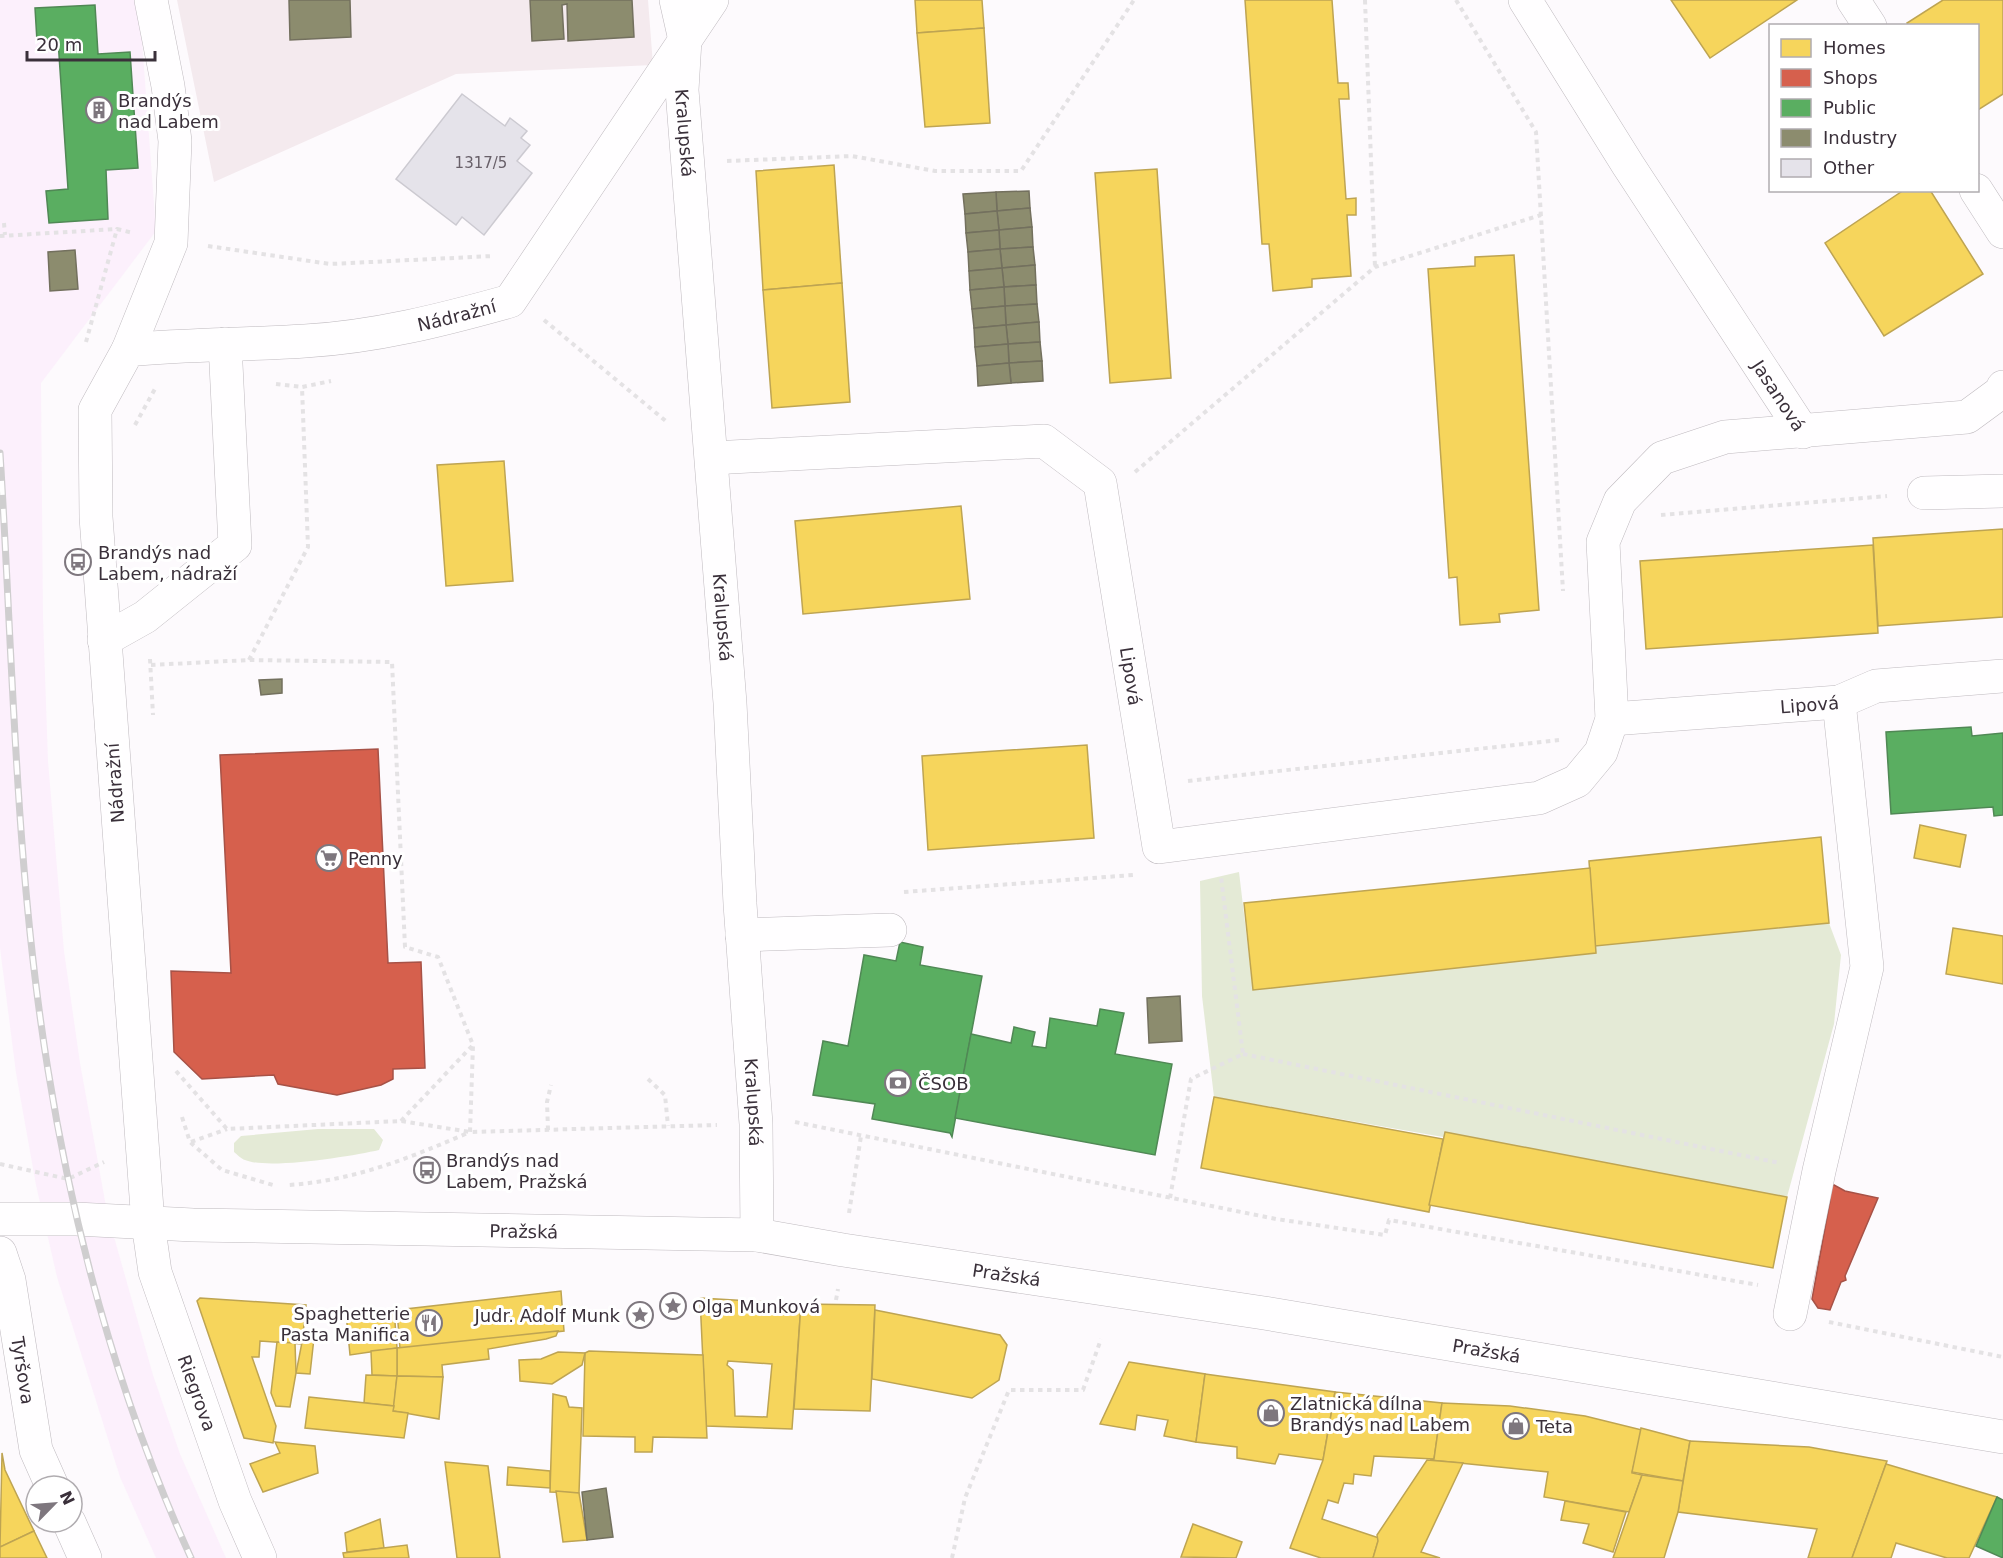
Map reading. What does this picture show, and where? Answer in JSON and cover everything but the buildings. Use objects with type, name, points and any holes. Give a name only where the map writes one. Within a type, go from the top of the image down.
[{"type":"street","name":"Nádražní","points":[[148,1223],[104,640],[96,517],[95,410],[128,350],[171,243],[175,141],[168,86],[151,0]]},
{"type":"street","name":"Kralupská","points":[[676,0],[685,40],[682,90],[730,702],[742,935],[756,1124],[757,1234]]},
{"type":"street","name":"Nádražní","points":[[128,350],[184,344],[307,341],[416,327],[510,301],[712,0]]},
{"type":"street","name":"Jasanová","points":[[1217,840],[1539,798],[1577,780],[1600,752],[1612,719],[1603,542],[1620,501],[1662,458],[1725,437],[1803,432],[1628,165],[1525,0]]},
{"type":"street","points":[[1853,0],[1869,24]]},
{"type":"street","points":[[1977,192],[2003,232]]},
{"type":"street","points":[[104,640],[145,617],[235,544],[225,344]]},
{"type":"street","points":[[1803,432],[1967,417],[2001,392],[2003,387]]},
{"type":"street","points":[[712,458],[1044,441],[1100,483]]},
{"type":"street","name":"Lipová","points":[[1100,483],[1150,785],[1158,847]]},
{"type":"street","points":[[1924,493],[2003,491]]},
{"type":"street","name":"Lipová","points":[[1612,719],[1839,702],[1876,686],[2003,676]]},
{"type":"street","points":[[1790,1314],[1819,1171],[1867,967],[1839,702]]},
{"type":"street","points":[[1158,847],[1217,840]]},
{"type":"street","points":[[742,935],[890,930]]},
{"type":"street","name":"Pražská","points":[[0,1219],[757,1234],[843,1250],[1264,1313],[2003,1437]]},
{"type":"street","name":"Riegrova","points":[[148,1223],[155,1272],[235,1501],[260,1558]]},
{"type":"street","name":"Tyršova","points":[[0,1253],[9,1280],[36,1450],[47,1474]]},
{"type":"street","points":[[74,1534],[85,1558]]},
{"type":"path","points":[[717,162],[852,156],[935,171],[1021,171],[1134,0]]},
{"type":"path","points":[[1365,0],[1375,267]]},
{"type":"path","points":[[1456,0],[1536,132],[1564,596]]},
{"type":"path","points":[[1100,483],[1138,471],[1375,267],[1541,215]]},
{"type":"path","points":[[4,222],[2,235],[117,229]]},
{"type":"path","points":[[535,312],[712,458]]},
{"type":"path","points":[[228,380],[302,387]]},
{"type":"path","points":[[130,435],[157,385]]},
{"type":"path","points":[[1612,519],[1924,493]]},
{"type":"path","points":[[145,617],[151,665],[153,717]]},
{"type":"path","points":[[151,665],[249,660],[392,662],[405,947],[438,957],[473,1045],[470,1132]]},
{"type":"path","points":[[1150,785],[1560,740]]},
{"type":"path","points":[[1217,840],[1243,1054]]},
{"type":"path","points":[[892,893],[1154,873],[1158,847]]},
{"type":"path","points":[[401,1121],[473,1045]]},
{"type":"path","points":[[1170,1198],[1191,1080],[1243,1054],[1819,1171]]},
{"type":"path","points":[[168,1062],[227,1129]]},
{"type":"path","points":[[648,1079],[665,1095],[668,1126]]},
{"type":"path","points":[[548,1130],[547,1102],[551,1085]]},
{"type":"path","points":[[788,1120],[1276,1219],[1385,1235],[1389,1220],[1778,1288],[1790,1314],[2003,1357]]},
{"type":"path","points":[[275,1186],[222,1170],[190,1142],[227,1129],[401,1121],[470,1132],[717,1125]]},
{"type":"path","points":[[285,1185],[316,1183],[384,1168],[470,1132]]},
{"type":"path","points":[[952,1558],[965,1498],[1009,1390],[1083,1390],[1101,1339]]},
{"type":"shaded area","points":[[0,0],[139,0],[156,231],[41,383],[43,617],[48,761],[64,951],[80,1063],[107,1212],[153,1375],[180,1454],[226,1558],[156,1558],[120,1477],[57,1277],[36,1185],[16,1073],[0,948]]},
{"type":"shaded area","points":[[177,0],[648,0],[653,65],[456,74],[214,182]]},
{"type":"green space","points":[[1239,872],[1253,990],[1596,953],[1595,946],[1829,923],[1841,955],[1834,1024],[1787,1197],[1214,1097],[1202,996],[1200,881]]},
{"type":"green space","points":[[318,1129],[374,1129],[383,1140],[379,1150],[291,1163],[256,1163],[234,1152],[234,1143],[241,1136]]},
{"type":"railway","points":[[0,453],[16,763],[28,917],[48,1070],[72,1196],[103,1319],[142,1440],[191,1558]]},
{"type":"place","name":"Brandýs nad Labem","points":[[99,110]]},
{"type":"place","name":"Brandýs nad Labem, nádraží","points":[[78,562]]},
{"type":"place","name":"Penny","points":[[329,858]]},
{"type":"place","name":"ČSOB","points":[[898,1083]]},
{"type":"place","name":"Brandýs nad Labem, Pražská","points":[[427,1170]]},
{"type":"place","name":"Olga Munková","points":[[673,1306]]},
{"type":"place","name":"Judr. Adolf Munk","points":[[640,1315]]},
{"type":"place","name":"Spaghetterie Pasta Manifica","points":[[429,1323]]},
{"type":"place","name":"Zlatnická dílna Brandýs nad Labem","points":[[1271,1413]]},
{"type":"place","name":"Teta","points":[[1516,1426]]}]
